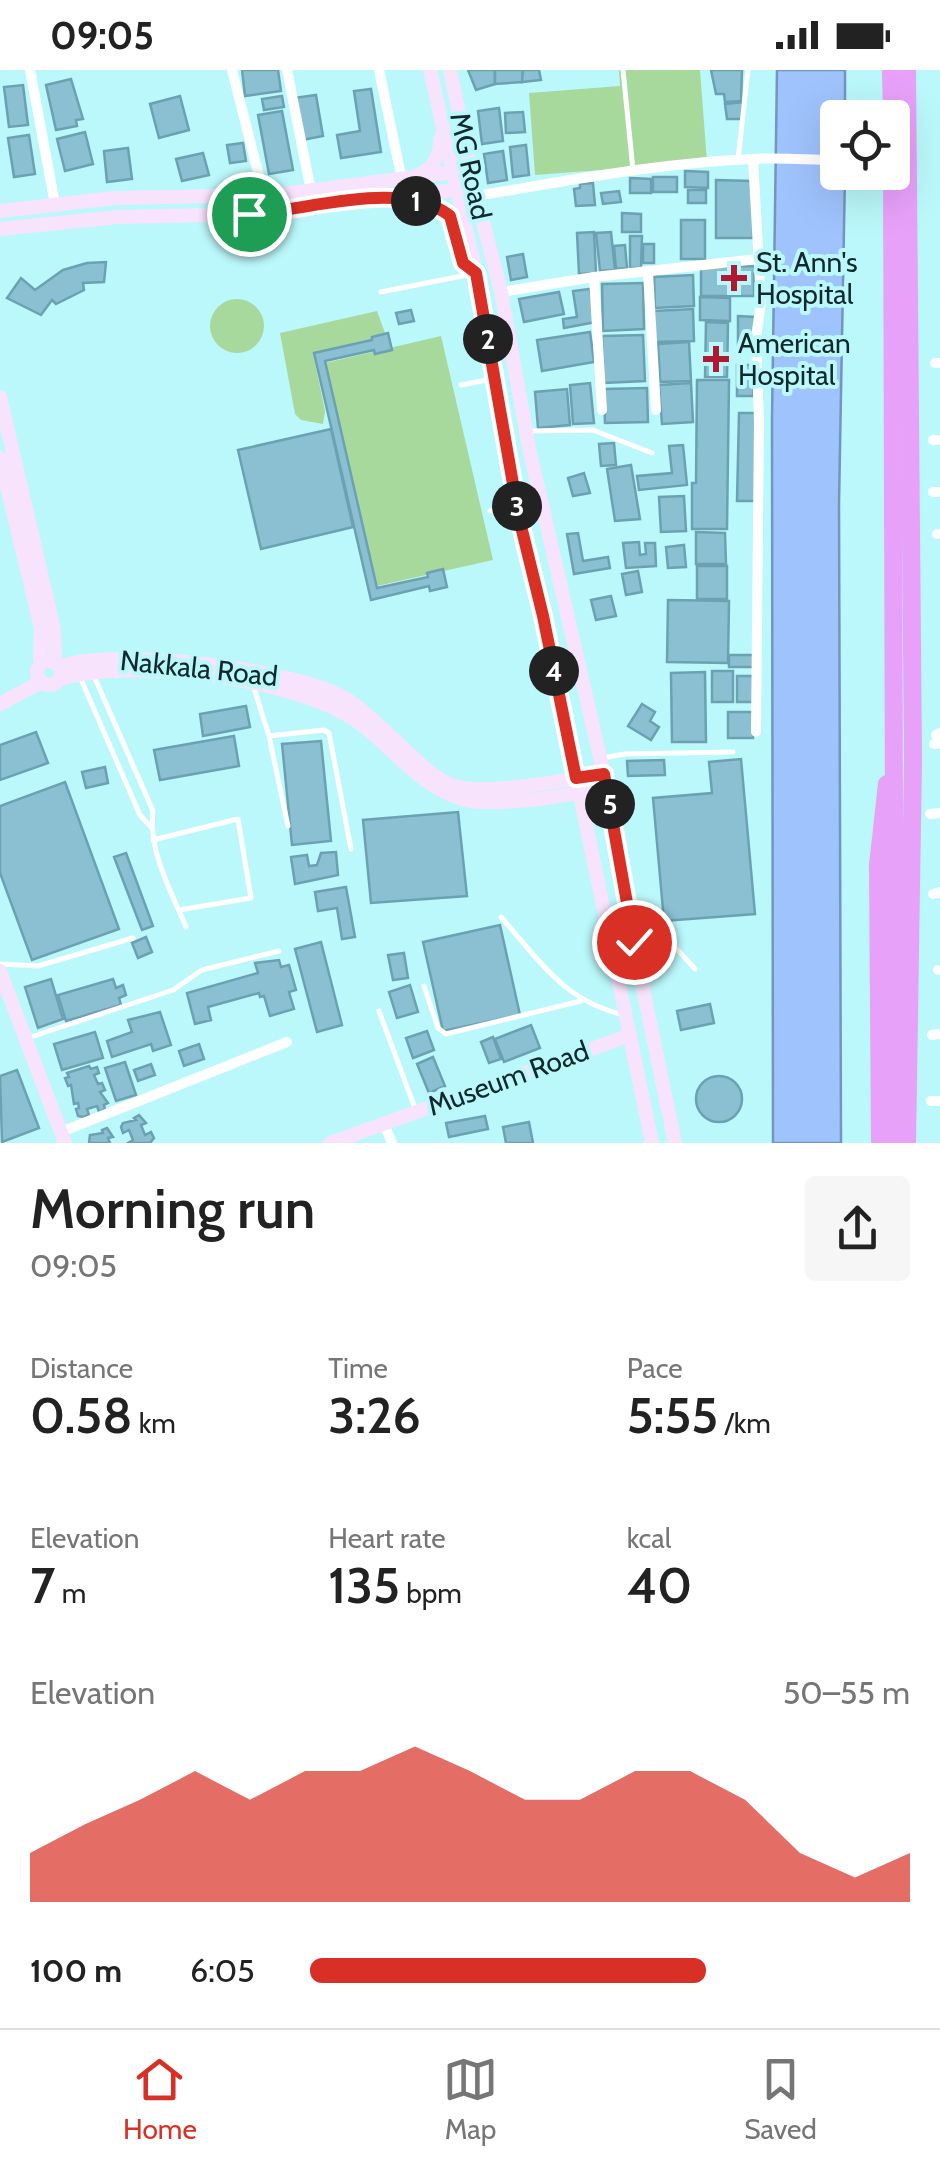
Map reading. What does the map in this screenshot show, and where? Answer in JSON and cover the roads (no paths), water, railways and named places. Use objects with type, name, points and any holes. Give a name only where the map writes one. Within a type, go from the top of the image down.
[{"type":"highway","points":[[891,70],[892,100]]},
{"type":"highway","points":[[895,1143],[895,736],[907,70]]},
{"type":"highway","points":[[895,190],[902,248],[913,796],[907,1143]]},
{"type":"highway","points":[[880,1143],[878,864],[895,736]]},
{"type":"street","points":[[30,70],[55,204]]},
{"type":"street","points":[[232,70],[264,196]]},
{"type":"street","points":[[287,70],[311,191]]},
{"type":"street","points":[[379,70],[405,179]]},
{"type":"street","name":"MG Road","points":[[430,70],[454,172],[469,191],[501,292],[526,431],[604,774],[674,1143]]},
{"type":"street","name":"MG Road","points":[[450,70],[470,170],[476,273],[517,506],[652,1143]]},
{"type":"street","points":[[405,179],[430,169],[436,160],[442,122]]},
{"type":"street","points":[[756,732],[756,338],[761,302],[757,158]]},
{"type":"street","points":[[0,229],[117,217],[254,214],[757,158],[820,160]]},
{"type":"street","points":[[0,212],[186,195],[264,196],[470,170]]},
{"type":"street","points":[[184,216],[186,195]]},
{"type":"street","points":[[390,196],[430,204],[450,216],[463,263],[476,273]]},
{"type":"street","points":[[501,292],[594,277],[758,259]]},
{"type":"street","points":[[648,272],[656,410]]},
{"type":"street","points":[[594,277],[602,410]]},
{"type":"street","points":[[0,397],[54,629],[50,685],[41,682],[0,704]]},
{"type":"street","points":[[0,458],[53,668]]},
{"type":"street","name":"Nakkala Road","points":[[53,668],[78,661],[130,658],[257,680]]},
{"type":"street","name":"Nakkala Road","points":[[53,668],[86,674],[148,672],[296,679],[346,698],[451,785],[577,785],[604,774]]},
{"type":"street","points":[[0,968],[63,1137],[287,1042]]},
{"type":"street","name":"Museum Road","points":[[330,1143],[630,1035]]},
{"type":"street","points":[[383,1122],[392,1143]]},
{"type":"lane","points":[[622,70],[633,170]]},
{"type":"lane","points":[[738,160],[748,70]]},
{"type":"lane","points":[[382,292],[476,273]]},
{"type":"lane","points":[[460,385],[496,378]]},
{"type":"lane","points":[[526,431],[592,430],[652,453]]},
{"type":"lane","points":[[490,511],[517,506]]},
{"type":"lane","points":[[86,674],[153,812],[153,840],[186,927]]},
{"type":"lane","points":[[86,674],[140,816],[151,827]]},
{"type":"lane","points":[[257,680],[288,826]]},
{"type":"lane","points":[[269,736],[324,730],[329,734],[351,849]]},
{"type":"lane","points":[[604,774],[625,754],[733,752]]},
{"type":"lane","points":[[153,840],[238,819],[251,898],[179,910]]},
{"type":"lane","points":[[501,916],[571,994],[626,1016]]},
{"type":"lane","points":[[629,918],[658,928],[696,969]]},
{"type":"lane","points":[[0,968],[38,966],[133,938]]},
{"type":"lane","points":[[26,1039],[173,990],[202,970],[279,951]]},
{"type":"lane","points":[[424,986],[438,1028],[446,1034],[581,1001]]},
{"type":"lane","points":[[378,1011],[416,1111]]},
{"type":"water","points":[[777,70],[845,70],[845,100],[820,100],[820,190],[845,190],[839,503],[841,1143],[773,1143],[772,420]]},
{"type":"place","name":"St. Ann's Hospital","points":[[734,278]]},
{"type":"place","name":"American Hospital","points":[[716,359]]}]
